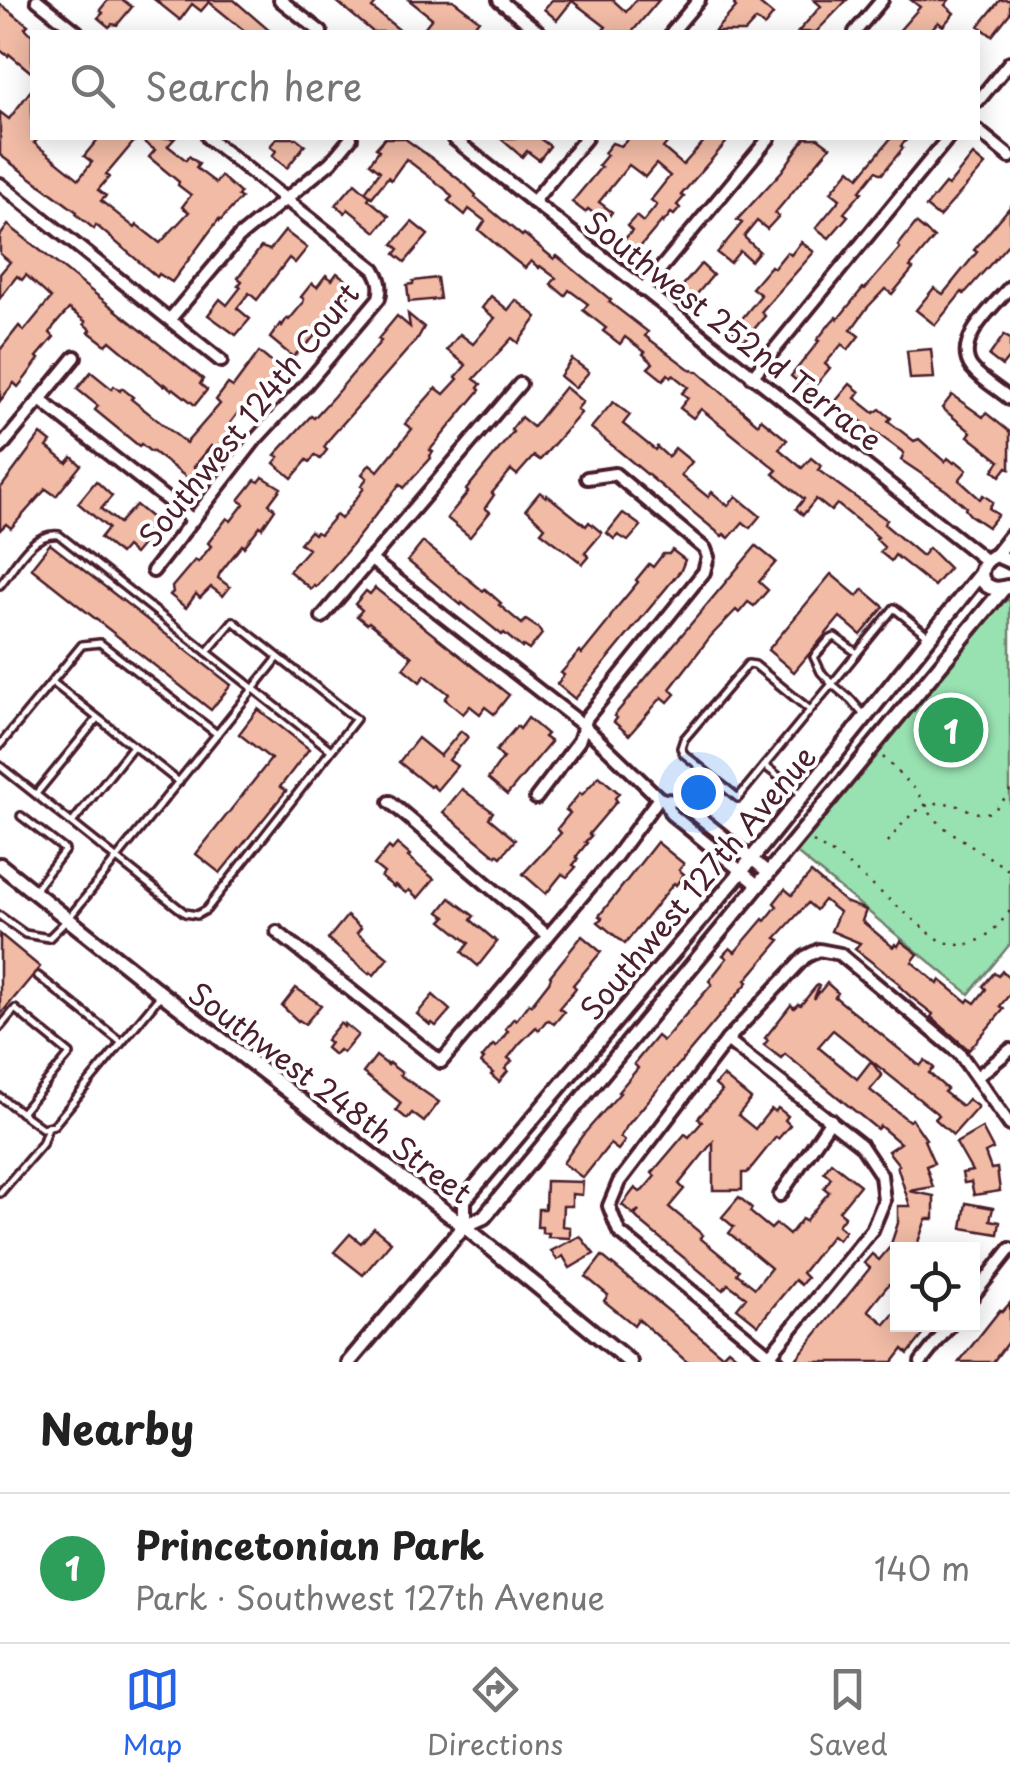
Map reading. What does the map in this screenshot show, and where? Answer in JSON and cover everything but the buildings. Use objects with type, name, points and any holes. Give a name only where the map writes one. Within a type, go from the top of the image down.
[{"type":"street","points":[[36,0],[74,30]]},
{"type":"street","points":[[280,0],[318,30]]},
{"type":"street","points":[[674,30],[699,0]]},
{"type":"street","points":[[857,30],[882,0]]},
{"type":"street","points":[[506,2],[536,30]]},
{"type":"street","points":[[980,99],[1010,62]]},
{"type":"street","points":[[980,133],[1010,156]]},
{"type":"street","points":[[211,140],[285,199]]},
{"type":"street","points":[[170,319],[239,237],[331,162],[350,140]]},
{"type":"street","name":"Southwest 252nd Terrace","points":[[455,140],[987,563]]},
{"type":"street","points":[[533,202],[584,140]]},
{"type":"street","points":[[643,290],[767,140]]},
{"type":"street","points":[[752,377],[946,140]]},
{"type":"street","points":[[3,190],[221,361]]},
{"type":"street","name":"Southwest 124th Court","points":[[153,571],[254,440],[304,387],[381,290],[374,269],[285,199]]},
{"type":"street","points":[[1010,287],[970,336],[966,349],[972,368],[1010,399]]},
{"type":"street","points":[[0,448],[75,357]]},
{"type":"street","points":[[322,617],[520,384]]},
{"type":"street","points":[[40,400],[193,520]]},
{"type":"street","points":[[536,798],[579,741],[587,716],[704,572],[708,557],[705,549],[616,474],[587,478]]},
{"type":"street","name":"Southwest 127th Avenue","points":[[464,1226],[464,1200],[741,872],[1010,537]]},
{"type":"street","points":[[370,560],[583,725],[662,799],[671,814],[758,885]]},
{"type":"street","points":[[1007,586],[998,590],[988,586],[987,563],[1010,560]]},
{"type":"street","name":"Southwest 127th Avenue","points":[[349,1362],[464,1226],[484,1217],[1007,586]]},
{"type":"street","points":[[866,716],[885,731]]},
{"type":"street","points":[[662,799],[680,801],[768,873]]},
{"type":"street","points":[[276,932],[440,1062],[662,799]]},
{"type":"street","points":[[390,802],[548,936]]},
{"type":"street","name":"Southwest 248th Street","points":[[0,865],[464,1226],[620,1359]]},
{"type":"street","points":[[727,1040],[862,1145],[881,1175],[884,1201],[872,1230],[774,1359],[619,1232],[609,1206],[618,1182],[727,1040],[805,957],[819,950],[840,954],[959,1053],[1007,1119]]},
{"type":"street","points":[[977,1077],[1010,1050]]},
{"type":"street","points":[[780,1196],[831,1120]]},
{"type":"street","points":[[980,1288],[1010,1249]]},
{"type":"street","points":[[921,1362],[945,1332]]},
{"type":"lane","points":[[0,585],[34,540],[46,534],[59,535],[331,750]]},
{"type":"lane","points":[[810,710],[755,664],[748,664],[681,745],[684,754],[738,798],[894,608],[930,637]]},
{"type":"lane","points":[[0,766],[184,913],[198,915],[206,910],[356,719],[233,621],[207,652]]},
{"type":"lane","points":[[857,653],[835,637],[817,652],[815,662],[866,716]]},
{"type":"lane","points":[[0,745],[82,645],[100,642],[217,734]]},
{"type":"lane","points":[[0,916],[25,934],[49,938],[118,859],[278,658]]},
{"type":"lane","points":[[52,682],[179,782]]},
{"type":"lane","points":[[36,794],[98,718]]},
{"type":"lane","points":[[72,823],[133,746]]},
{"type":"lane","points":[[764,766],[802,795]]},
{"type":"lane","points":[[21,816],[65,850],[33,891]]},
{"type":"lane","points":[[38,976],[121,1042]]},
{"type":"lane","points":[[0,1097],[35,1124],[48,1127],[60,1118],[162,994]]},
{"type":"lane","points":[[0,1027],[16,1009],[70,1054],[21,1113]]},
{"type":"lane","points":[[0,1193],[42,1144],[48,1127]]},
{"type":"path","points":[[966,144],[967,140]]},
{"type":"path","points":[[883,757],[909,782],[936,819],[1010,872]]},
{"type":"path","points":[[888,842],[908,818],[926,806],[942,803],[986,813],[1000,805],[1010,790]]},
{"type":"path","points":[[812,842],[841,859],[945,942],[957,945],[981,940],[1010,910]]},
{"type":"green space","points":[[1010,599],[1010,944],[969,994],[793,850],[993,610]]},
{"type":"place","name":"Princetonian Park","points":[[951,730]]}]
